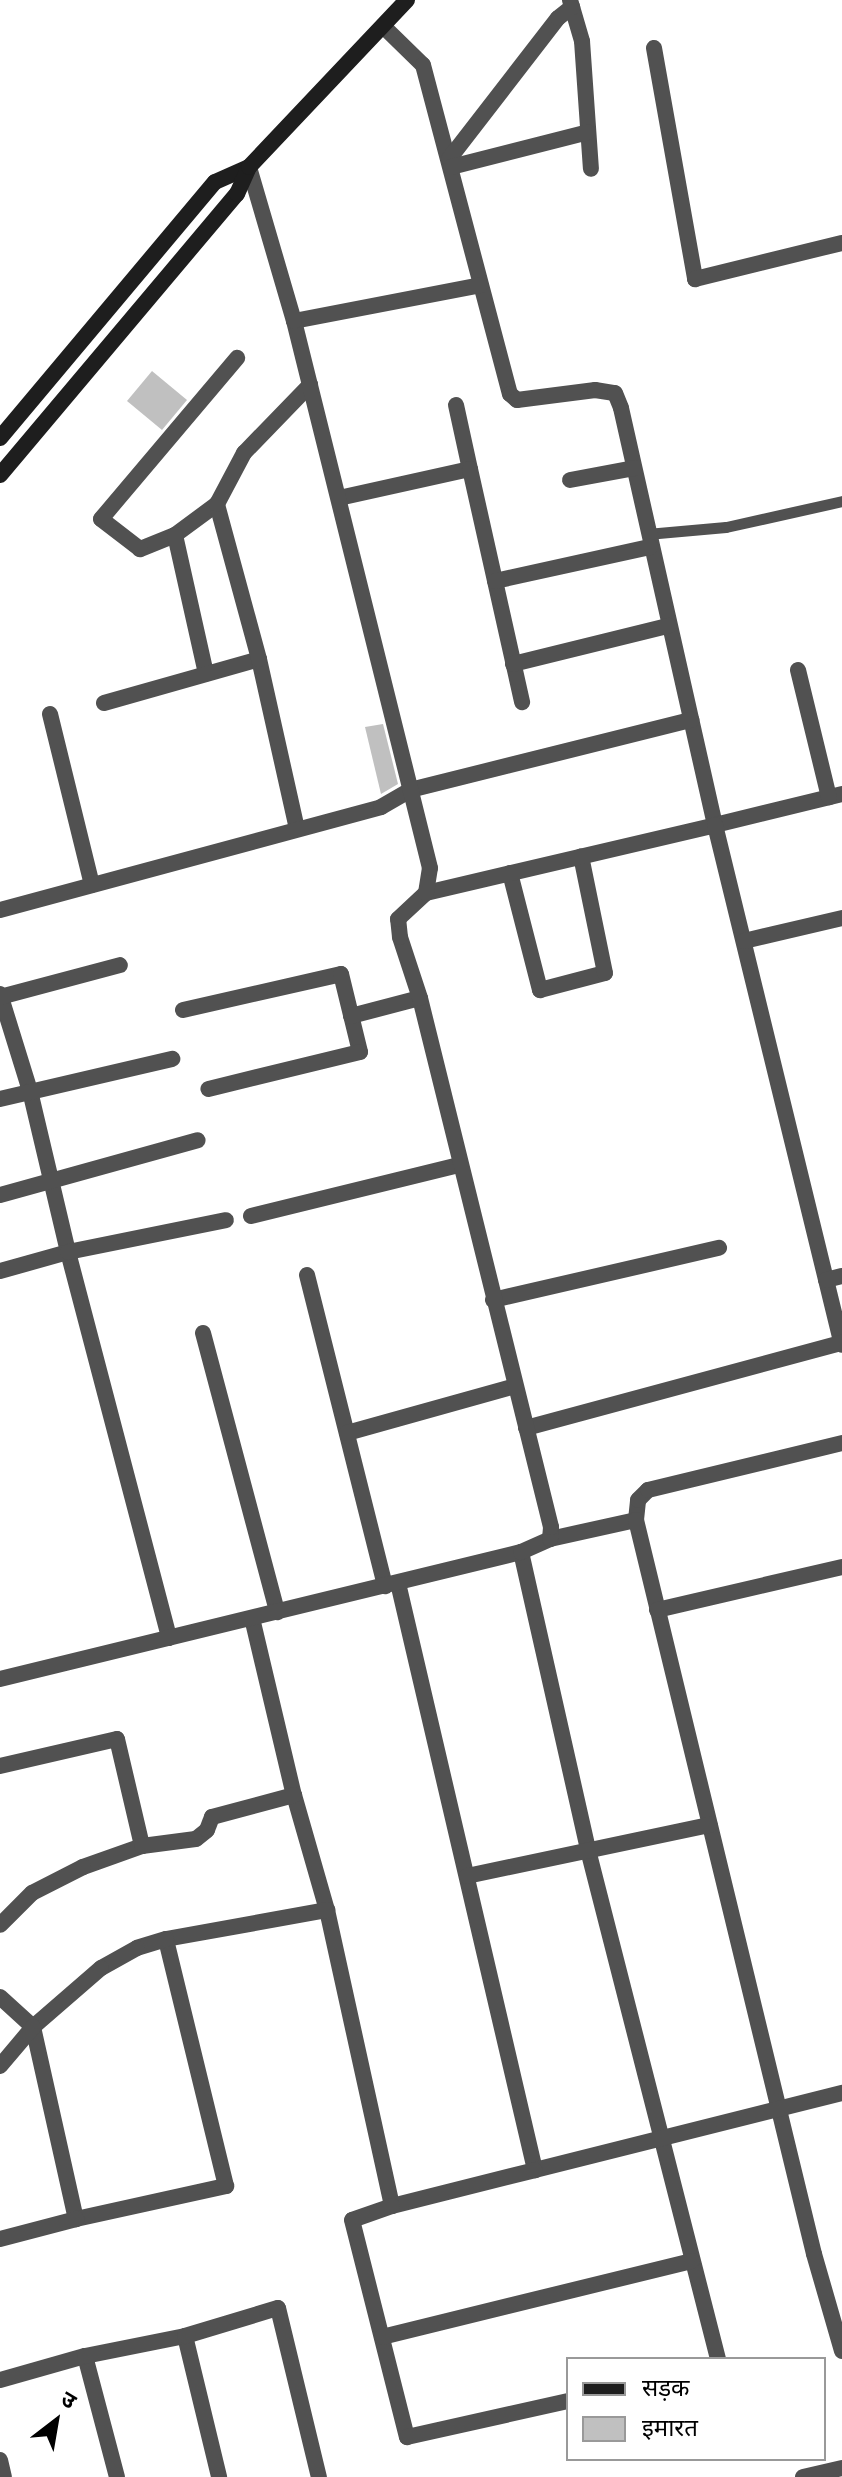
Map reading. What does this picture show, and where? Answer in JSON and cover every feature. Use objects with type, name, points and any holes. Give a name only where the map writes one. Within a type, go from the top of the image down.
[{"type":"street","points":[[0,475],[237,194],[249,167],[407,0]]},
{"type":"street","points":[[450,163],[571,3]]},
{"type":"street","points":[[571,3],[582,41],[591,169]]},
{"type":"street","points":[[384,27],[423,65],[510,394],[517,400],[595,390],[615,393],[715,825],[834,1278],[842,1344],[526,1428]]},
{"type":"street","points":[[654,48],[695,279],[842,243]]},
{"type":"street","points":[[450,163],[588,132]]},
{"type":"street","points":[[249,167],[294,321],[430,868],[426,893]]},
{"type":"street","points":[[0,438],[215,182],[249,167]]},
{"type":"street","points":[[294,321],[481,285]]},
{"type":"street","points":[[237,358],[101,519],[140,549],[175,535],[217,504],[244,453],[310,385]]},
{"type":"street","points":[[456,405],[522,702]]},
{"type":"street","points":[[570,480],[634,468]]},
{"type":"street","points":[[339,498],[470,469]]},
{"type":"street","points":[[217,504],[259,659],[297,829]]},
{"type":"street","points":[[175,535],[206,674]]},
{"type":"street","points":[[495,581],[649,541]]},
{"type":"street","points":[[513,664],[668,626]]},
{"type":"street","points":[[104,703],[259,659]]},
{"type":"street","points":[[550,1539],[551,1527],[398,919],[426,893],[836,796],[798,670]]},
{"type":"street","points":[[50,714],[92,885]]},
{"type":"street","points":[[0,910],[381,807],[410,790],[691,720]]},
{"type":"street","points":[[510,873],[540,990],[605,973],[581,856]]},
{"type":"street","points":[[744,941],[842,918]]},
{"type":"street","points":[[120,965],[0,996],[30,1091],[68,1252],[169,1638]]},
{"type":"street","points":[[183,1010],[341,974],[360,1052],[208,1089]]},
{"type":"street","points":[[351,1016],[420,998]]},
{"type":"street","points":[[0,1099],[172,1059]]},
{"type":"street","points":[[0,1195],[198,1140]]},
{"type":"street","points":[[251,1216],[459,1165]]},
{"type":"street","points":[[0,1271],[68,1252],[226,1220]]},
{"type":"street","points":[[493,1300],[719,1248]]},
{"type":"street","points":[[307,1275],[347,1433],[392,1584],[467,1876],[535,2170]]},
{"type":"street","points":[[203,1333],[277,1612]]},
{"type":"street","points":[[347,1433],[515,1386]]},
{"type":"street","points":[[842,1443],[648,1490],[638,1500],[636,1520],[779,2111],[842,2351]]},
{"type":"street","points":[[0,1679],[521,1552],[550,1539],[636,1520]]},
{"type":"street","points":[[521,1552],[588,1850],[659,2140],[717,2357]]},
{"type":"street","points":[[657,1610],[842,1567]]},
{"type":"street","points":[[252,1618],[294,1795],[327,1910],[392,2206]]},
{"type":"street","points":[[0,1766],[117,1739],[142,1846]]},
{"type":"street","points":[[0,1925],[32,1893],[83,1867],[142,1846],[196,1839],[207,1830],[212,1817],[294,1795]]},
{"type":"street","points":[[467,1876],[710,1825]]},
{"type":"street","points":[[0,2066],[33,2027],[101,1968],[137,1948],[166,1939],[327,1910]]},
{"type":"street","points":[[0,2239],[226,2186],[166,1939]]},
{"type":"street","points":[[0,1997],[33,2027],[76,2219]]},
{"type":"street","points":[[566,2401],[407,2437],[352,2220],[392,2206],[842,2093]]},
{"type":"street","points":[[382,2337],[692,2261]]},
{"type":"street","points":[[0,2380],[85,2356],[185,2336],[278,2308],[319,2477]]},
{"type":"street","points":[[185,2336],[219,2477]]},
{"type":"street","points":[[85,2356],[117,2477]]},
{"type":"street","points":[[0,2460],[4,2477]]},
{"type":"street","points":[[803,2477],[842,2468]]},
{"type":"lane","points":[[649,541],[842,501]]},
{"type":"building","points":[[152,371],[187,400],[162,430],[127,401]]},
{"type":"building","points":[[383,724],[398,784],[381,794],[365,727]]}]
